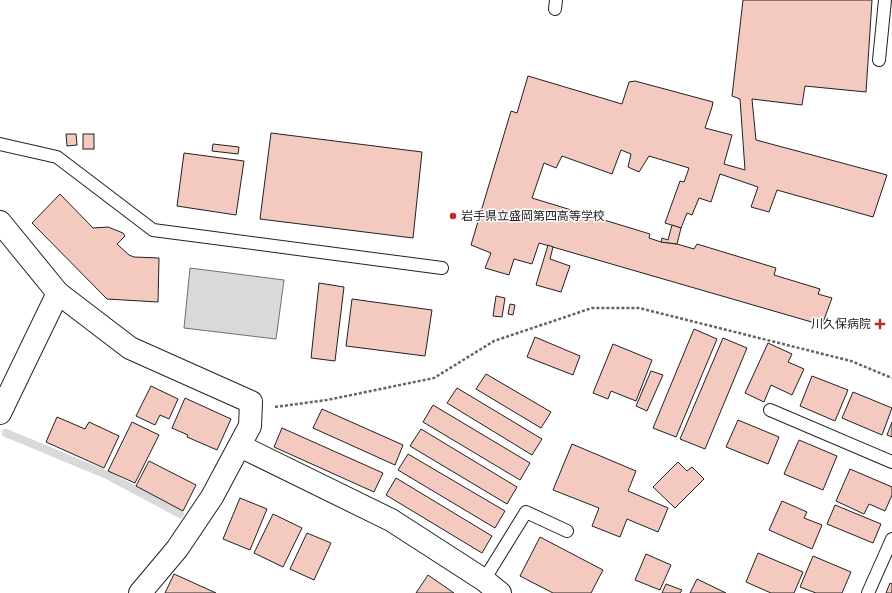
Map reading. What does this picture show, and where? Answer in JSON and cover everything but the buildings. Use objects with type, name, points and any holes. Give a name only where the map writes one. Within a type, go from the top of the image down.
[{"type":"street","points":[[0,222],[58,293],[130,348],[250,402],[250,426],[212,497],[177,549],[140,593]]},
{"type":"street","points":[[0,413],[58,293]]},
{"type":"street","points":[[240,446],[391,520],[492,587]]},
{"type":"lane","points":[[879,60],[885,0]]},
{"type":"lane","points":[[0,144],[57,157],[152,230],[442,268]]},
{"type":"lane","points":[[770,410],[892,462]]},
{"type":"lane","points":[[492,587],[526,512],[567,530]]},
{"type":"lane","points":[[868,593],[892,539]]},
{"type":"path","points":[[250,402],[272,408],[327,400],[434,378],[494,341],[592,308],[639,308],[851,361],[892,378]]},
{"type":"shaded area","points":[[190,268],[284,280],[276,339],[184,328]]},
{"type":"waterway","points":[[6,433],[107,475],[180,514]]},
{"type":"place","name":"岩手県立盛岡第四高等学校","points":[[453,216]]},
{"type":"place","name":"川久保病院","points":[[880,324]]}]
